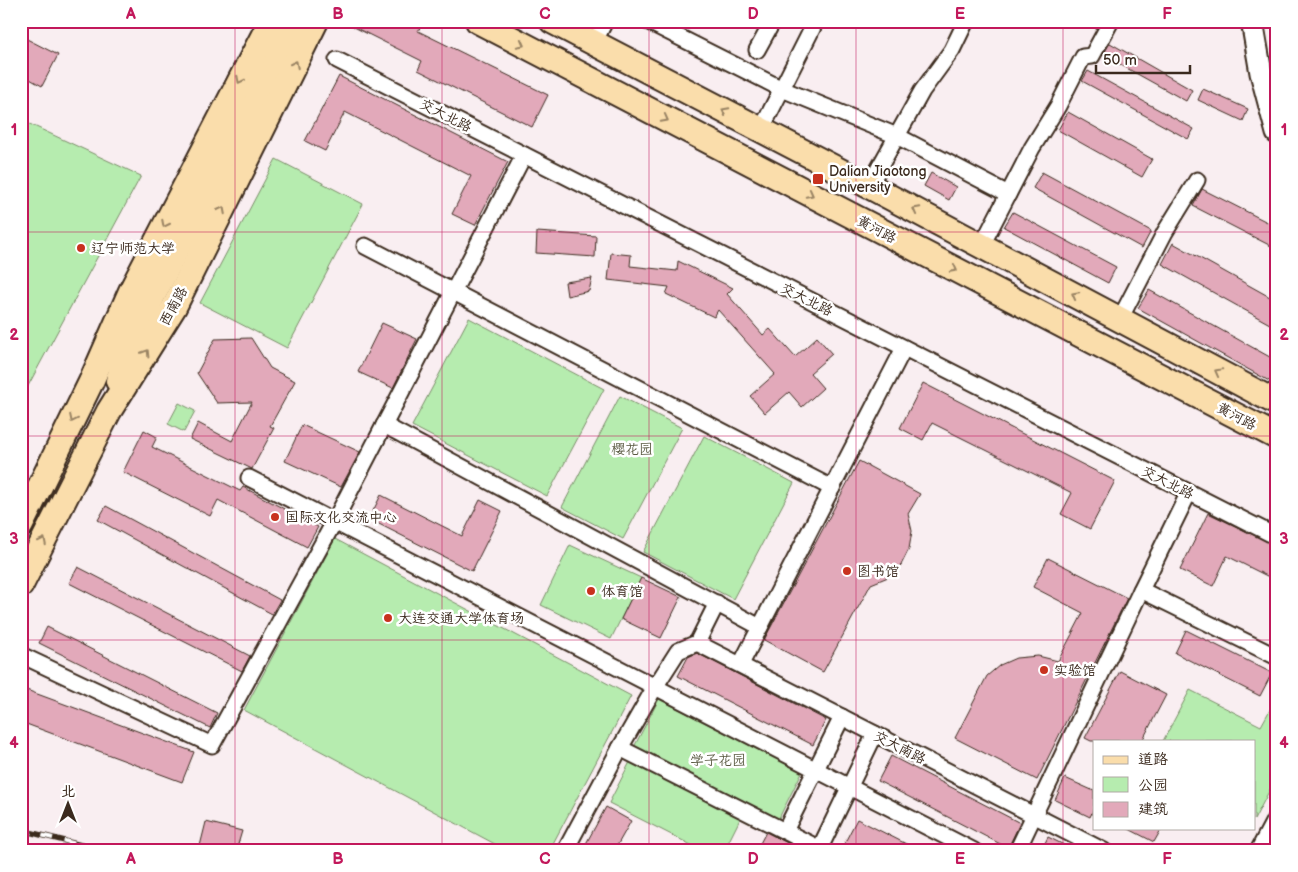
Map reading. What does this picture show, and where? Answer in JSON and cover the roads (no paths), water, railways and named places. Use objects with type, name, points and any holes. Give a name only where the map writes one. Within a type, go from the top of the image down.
[{"type":"main road","points":[[21,524],[85,395],[131,291],[271,21]]},
{"type":"main road","name":"西南路","points":[[131,339],[293,21]]},
{"type":"main road","name":"西南路","points":[[21,585],[109,411],[174,307],[316,21]]},
{"type":"main road","name":"黄河路","points":[[478,21],[1277,437]]},
{"type":"main road","points":[[552,21],[982,245],[1277,403]]},
{"type":"main road","points":[[85,395],[131,339]]},
{"type":"main road","points":[[109,411],[131,339]]},
{"type":"main road","points":[[1249,388],[1277,391]]},
{"type":"street","points":[[594,42],[605,21]]},
{"type":"street","points":[[647,21],[782,88],[897,136],[1008,194]]},
{"type":"street","points":[[757,50],[773,21]]},
{"type":"street","points":[[762,130],[816,21]]},
{"type":"street","points":[[869,186],[922,91],[952,50],[966,21]]},
{"type":"street","points":[[982,245],[1032,148],[1058,106],[1083,57],[1092,56],[1111,21]]},
{"type":"street","points":[[1252,21],[1261,73],[1277,133]]},
{"type":"street","name":"交大北路","points":[[337,60],[1277,537]]},
{"type":"street","points":[[21,655],[212,745],[334,522],[524,155]]},
{"type":"street","points":[[1120,319],[1165,232],[1197,180]]},
{"type":"street","points":[[365,246],[832,488]]},
{"type":"street","points":[[741,664],[904,348]]},
{"type":"street","points":[[384,424],[760,627]]},
{"type":"street","points":[[249,478],[974,851]]},
{"type":"street","points":[[1017,851],[1032,816],[1189,492]]},
{"type":"street","points":[[1141,590],[1277,657]]},
{"type":"street","points":[[565,851],[655,687],[678,652],[697,643],[717,603]]},
{"type":"street","name":"交大南路","points":[[697,643],[741,664],[1032,816],[1104,851]]},
{"type":"street","points":[[785,831],[842,717]]},
{"type":"street","points":[[620,748],[822,850],[875,734]]},
{"type":"street","points":[[1258,851],[1277,815]]},
{"type":"railway","points":[[21,830],[105,851]]},
{"type":"place","name":"Dalian Jiaotong University","points":[[818,179]]},
{"type":"place","name":"辽宁师范大学","points":[[81,248]]},
{"type":"place","name":"国际文化交流中心","points":[[275,517]]},
{"type":"place","name":"图书馆","points":[[847,571]]},
{"type":"place","name":"体育馆","points":[[591,591]]},
{"type":"place","name":"大连交通大学体育场","points":[[388,618]]},
{"type":"place","name":"实验馆","points":[[1044,670]]},
{"type":"park label","name":"樱花园","points":[[632,449]]},
{"type":"park label","name":"学子花园","points":[[718,760]]}]
